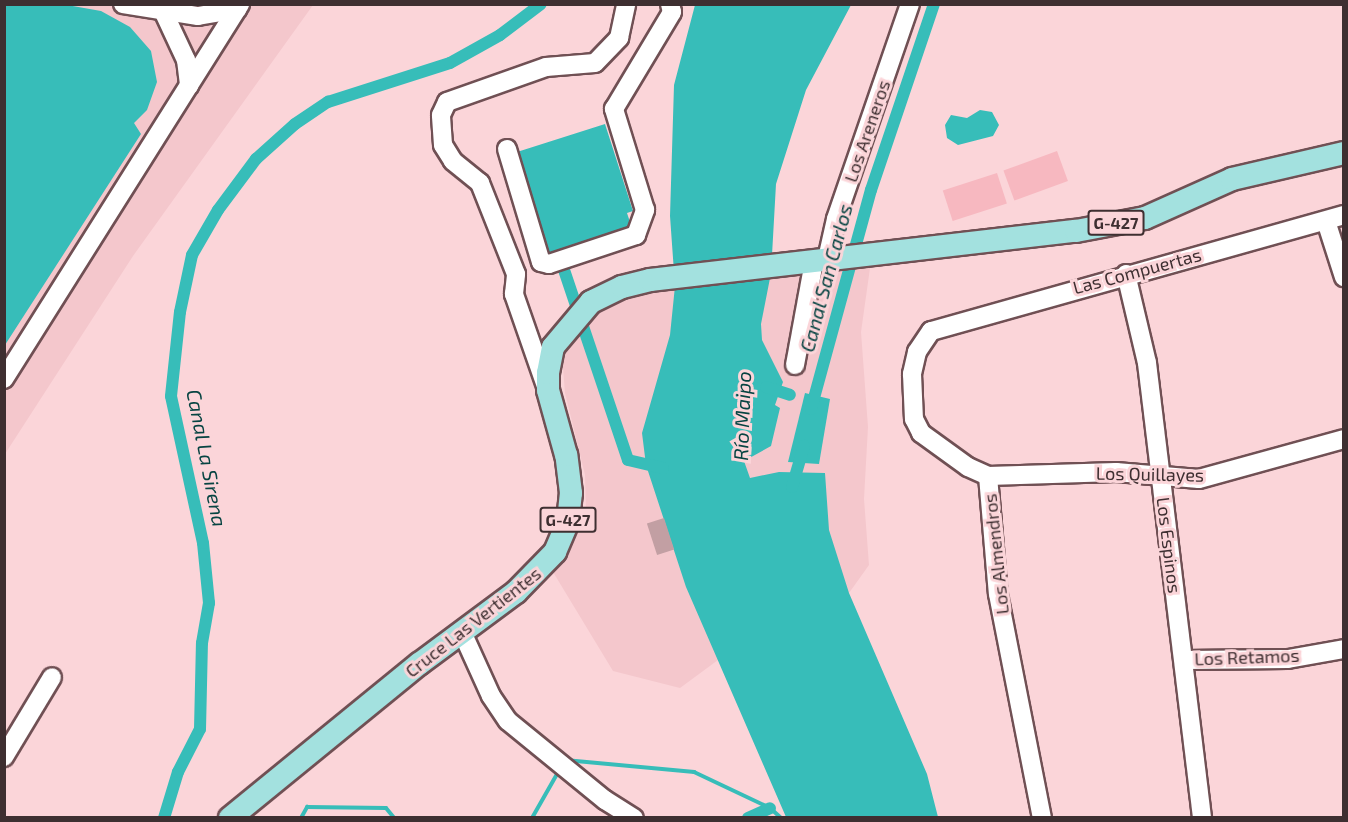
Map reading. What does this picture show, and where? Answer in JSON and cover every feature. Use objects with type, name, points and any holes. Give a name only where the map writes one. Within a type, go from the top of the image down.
[{"type":"main road","name":"Cruce Las Vertientes","points":[[230,818],[538,573],[562,538],[571,493],[566,455],[548,390],[553,347],[574,319],[591,302],[622,287],[665,278],[1076,231],[1145,218],[1232,179],[1344,153]]},
{"type":"street","points":[[123,4],[164,13],[198,16],[238,7]]},
{"type":"street","points":[[548,390],[514,294],[516,274],[480,183],[453,161],[443,145],[441,115],[447,102],[546,68],[595,63],[619,38],[626,4]]},
{"type":"street","points":[[507,149],[542,262],[549,264],[636,235],[642,224],[645,210],[614,109],[672,12],[670,4]]},
{"type":"street","name":"Los Areneros","points":[[795,365],[824,259],[910,4]]},
{"type":"street","points":[[4,378],[238,7]]},
{"type":"street","points":[[164,13],[177,35],[189,86]]},
{"type":"street","name":"Las Compuertas","points":[[932,331],[1126,274],[1344,215]]},
{"type":"street","points":[[1326,221],[1344,278]]},
{"type":"street","name":"Los Espinos","points":[[1126,274],[1147,363],[1185,660],[1202,818]]},
{"type":"street","name":"Los Almendros","points":[[932,331],[917,352],[912,374],[914,419],[921,433],[935,446],[988,476],[998,594],[1042,818]]},
{"type":"street","name":"Los Quillayes","points":[[988,476],[1116,472],[1161,478],[1199,479],[1344,439]]},
{"type":"street","points":[[462,632],[496,704],[508,721],[634,818]]},
{"type":"street","name":"Los Retamos","points":[[1185,660],[1288,659],[1344,649]]},
{"type":"street","points":[[4,758],[52,677]]},
{"type":"shaded area","points":[[5,5],[313,5],[133,256],[5,454]]},
{"type":"shaded area","points":[[1057,151],[1068,181],[1014,201],[1003,170]]},
{"type":"shaded area","points":[[997,173],[1007,203],[953,221],[943,191]]},
{"type":"shaded area","points":[[871,261],[861,332],[868,427],[864,499],[869,565],[849,593],[718,660],[680,688],[613,671],[553,572],[586,512],[585,475],[565,393],[562,355],[576,326],[619,293]]},
{"type":"water","points":[[5,4],[67,5],[101,11],[130,27],[151,51],[157,82],[147,110],[134,123],[141,134],[5,345]]},
{"type":"water","name":"Río Maipo","points":[[695,5],[851,5],[806,90],[776,184],[771,273],[761,324],[762,340],[783,382],[775,405],[780,408],[771,446],[744,461],[750,478],[779,472],[825,473],[829,530],[849,593],[927,774],[938,817],[786,817],[686,587],[646,465],[642,433],[670,335],[675,286],[670,216],[674,85]]},
{"type":"water","points":[[980,110],[992,112],[999,125],[993,136],[958,145],[947,138],[945,125],[951,115],[967,118]]},
{"type":"water","points":[[605,124],[633,211],[627,213],[633,231],[551,258],[517,152]]},
{"type":"water","points":[[805,393],[830,399],[819,464],[788,462]]},
{"type":"building","points":[[664,518],[674,549],[657,555],[647,524]]},
{"type":"waterway","name":"Canal La Sirena","points":[[164,818],[178,772],[200,729],[202,643],[209,603],[203,543],[171,396],[180,312],[192,255],[218,210],[256,159],[295,124],[328,102],[450,63],[500,35],[541,4]]},
{"type":"waterway","name":"Canal San Carlos","points":[[811,409],[871,190],[934,4]]},
{"type":"waterway","points":[[559,255],[628,460],[663,468]]},
{"type":"waterway","points":[[766,387],[790,395]]},
{"type":"waterway","name":"Canal San Carlos","points":[[792,487],[804,446]]},
{"type":"waterway","points":[[565,760],[694,772],[770,808],[781,818]]},
{"type":"waterway","points":[[532,818],[560,769]]},
{"type":"waterway","points":[[301,818],[307,807],[386,808],[394,818]]},
{"type":"waterway","points":[[748,818],[770,808]]}]
